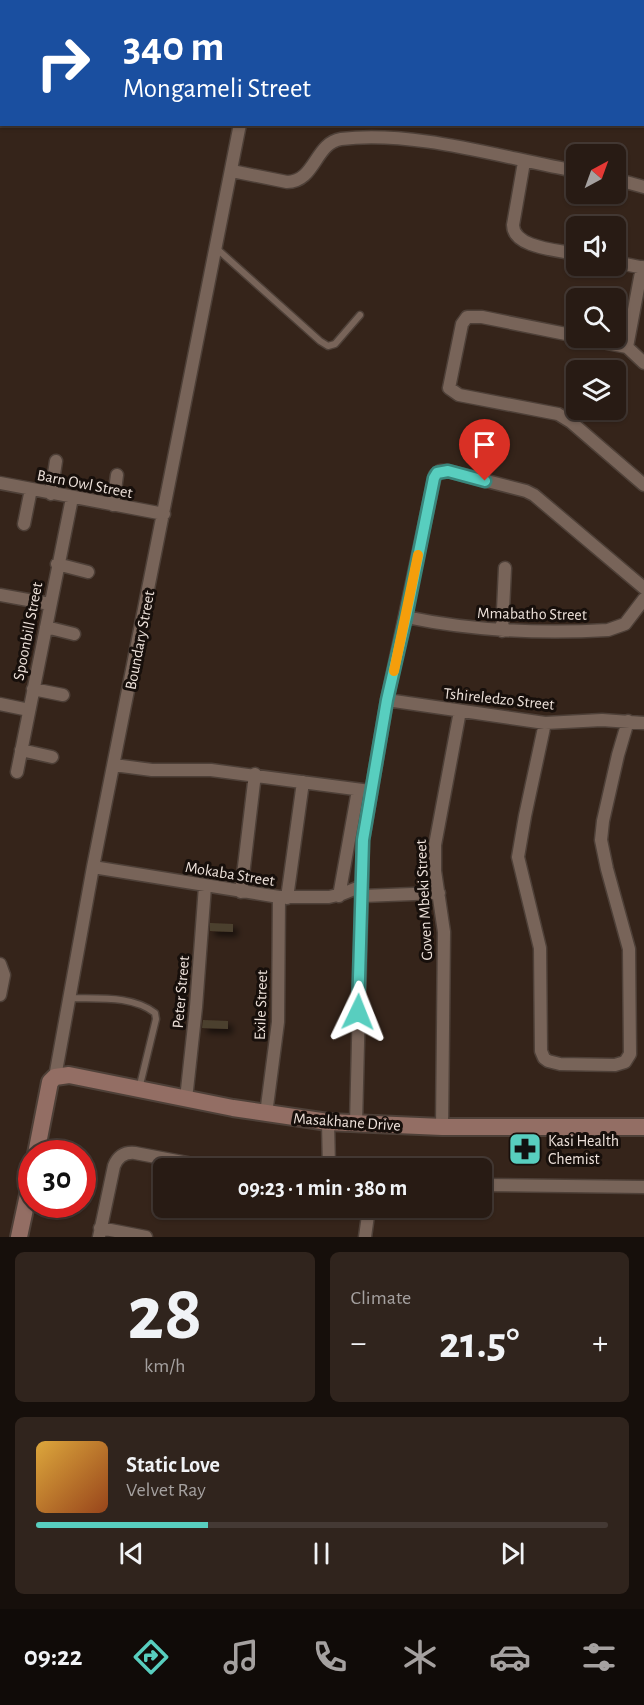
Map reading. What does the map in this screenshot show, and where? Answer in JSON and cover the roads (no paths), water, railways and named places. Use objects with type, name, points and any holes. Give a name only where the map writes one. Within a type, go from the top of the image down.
[{"type":"street","name":"Boundary Street","points":[[39,1140],[50,1083],[55,1077],[93,867],[240,126]]},
{"type":"street","points":[[232,171],[287,182],[294,181],[305,175],[326,147],[334,141],[363,138],[431,142],[566,169]]},
{"type":"street","points":[[524,162],[513,225],[514,233],[517,238],[527,243],[566,252]]},
{"type":"street","points":[[626,182],[644,187]]},
{"type":"street","points":[[626,264],[643,267],[627,347],[644,363]]},
{"type":"street","points":[[566,334],[470,316],[465,318],[449,388],[459,395],[558,414],[571,422],[644,485]]},
{"type":"street","points":[[51,494],[56,461]]},
{"type":"street","points":[[339,896],[406,617],[435,475],[440,471],[453,472],[534,495],[644,588]]},
{"type":"street","points":[[113,506],[117,475]]},
{"type":"street","name":"Barn Owl Street","points":[[0,483],[164,514]]},
{"type":"street","points":[[24,524],[32,489]]},
{"type":"street","name":"Spoonbill Street","points":[[17,772],[72,498]]},
{"type":"street","points":[[57,564],[88,572]]},
{"type":"street","points":[[502,631],[505,568]]},
{"type":"street","points":[[0,595],[50,604]]},
{"type":"street","name":"Mmabatho Street","points":[[406,617],[465,628],[502,631],[613,630],[625,624],[644,599]]},
{"type":"street","points":[[46,627],[74,634]]},
{"type":"street","points":[[33,689],[63,695]]},
{"type":"street","name":"Tshireledzo Street","points":[[387,700],[545,723],[602,720],[644,723]]},
{"type":"street","points":[[0,704],[28,710]]},
{"type":"street","name":"Goven Mbeki Street","points":[[442,1127],[444,932],[435,872],[435,837],[460,711]]},
{"type":"street","points":[[545,723],[518,857],[540,948],[541,1051],[544,1058],[554,1063],[615,1065],[625,1062],[630,1054],[629,958],[602,840],[603,821],[628,721]]},
{"type":"street","points":[[21,750],[52,757]]},
{"type":"street","points":[[114,765],[152,770],[211,770],[255,774],[364,791]]},
{"type":"street","points":[[241,892],[255,774]]},
{"type":"street","name":"Exile Street","points":[[266,1114],[278,1022],[283,897],[303,782]]},
{"type":"street","points":[[356,1124],[364,791]]},
{"type":"street","name":"Mokaba Street","points":[[93,867],[283,897],[339,896],[362,891],[439,893]]},
{"type":"street","name":"Peter Street","points":[[186,1099],[205,886]]},
{"type":"street","points":[[0,964],[4,975],[0,995]]},
{"type":"street","name":"Masakhane Drive","points":[[55,1077],[77,1076],[266,1114],[328,1122],[442,1127],[644,1127]]},
{"type":"street","points":[[328,1122],[328,1158]]},
{"type":"street","points":[[146,1237],[100,1233],[117,1160],[123,1155],[135,1154],[158,1158]]},
{"type":"street","points":[[492,1185],[644,1187]]},
{"type":"street","points":[[19,1237],[23,1218]]},
{"type":"street","points":[[365,1237],[368,1218]]},
{"type":"lane","points":[[216,248],[328,346],[335,344],[360,315]]},
{"type":"lane","points":[[69,998],[127,1001],[142,1004],[155,1012],[156,1020],[139,1089]]},
{"type":"place","name":"Kasi Health Chemist","points":[[525,1149]]}]
